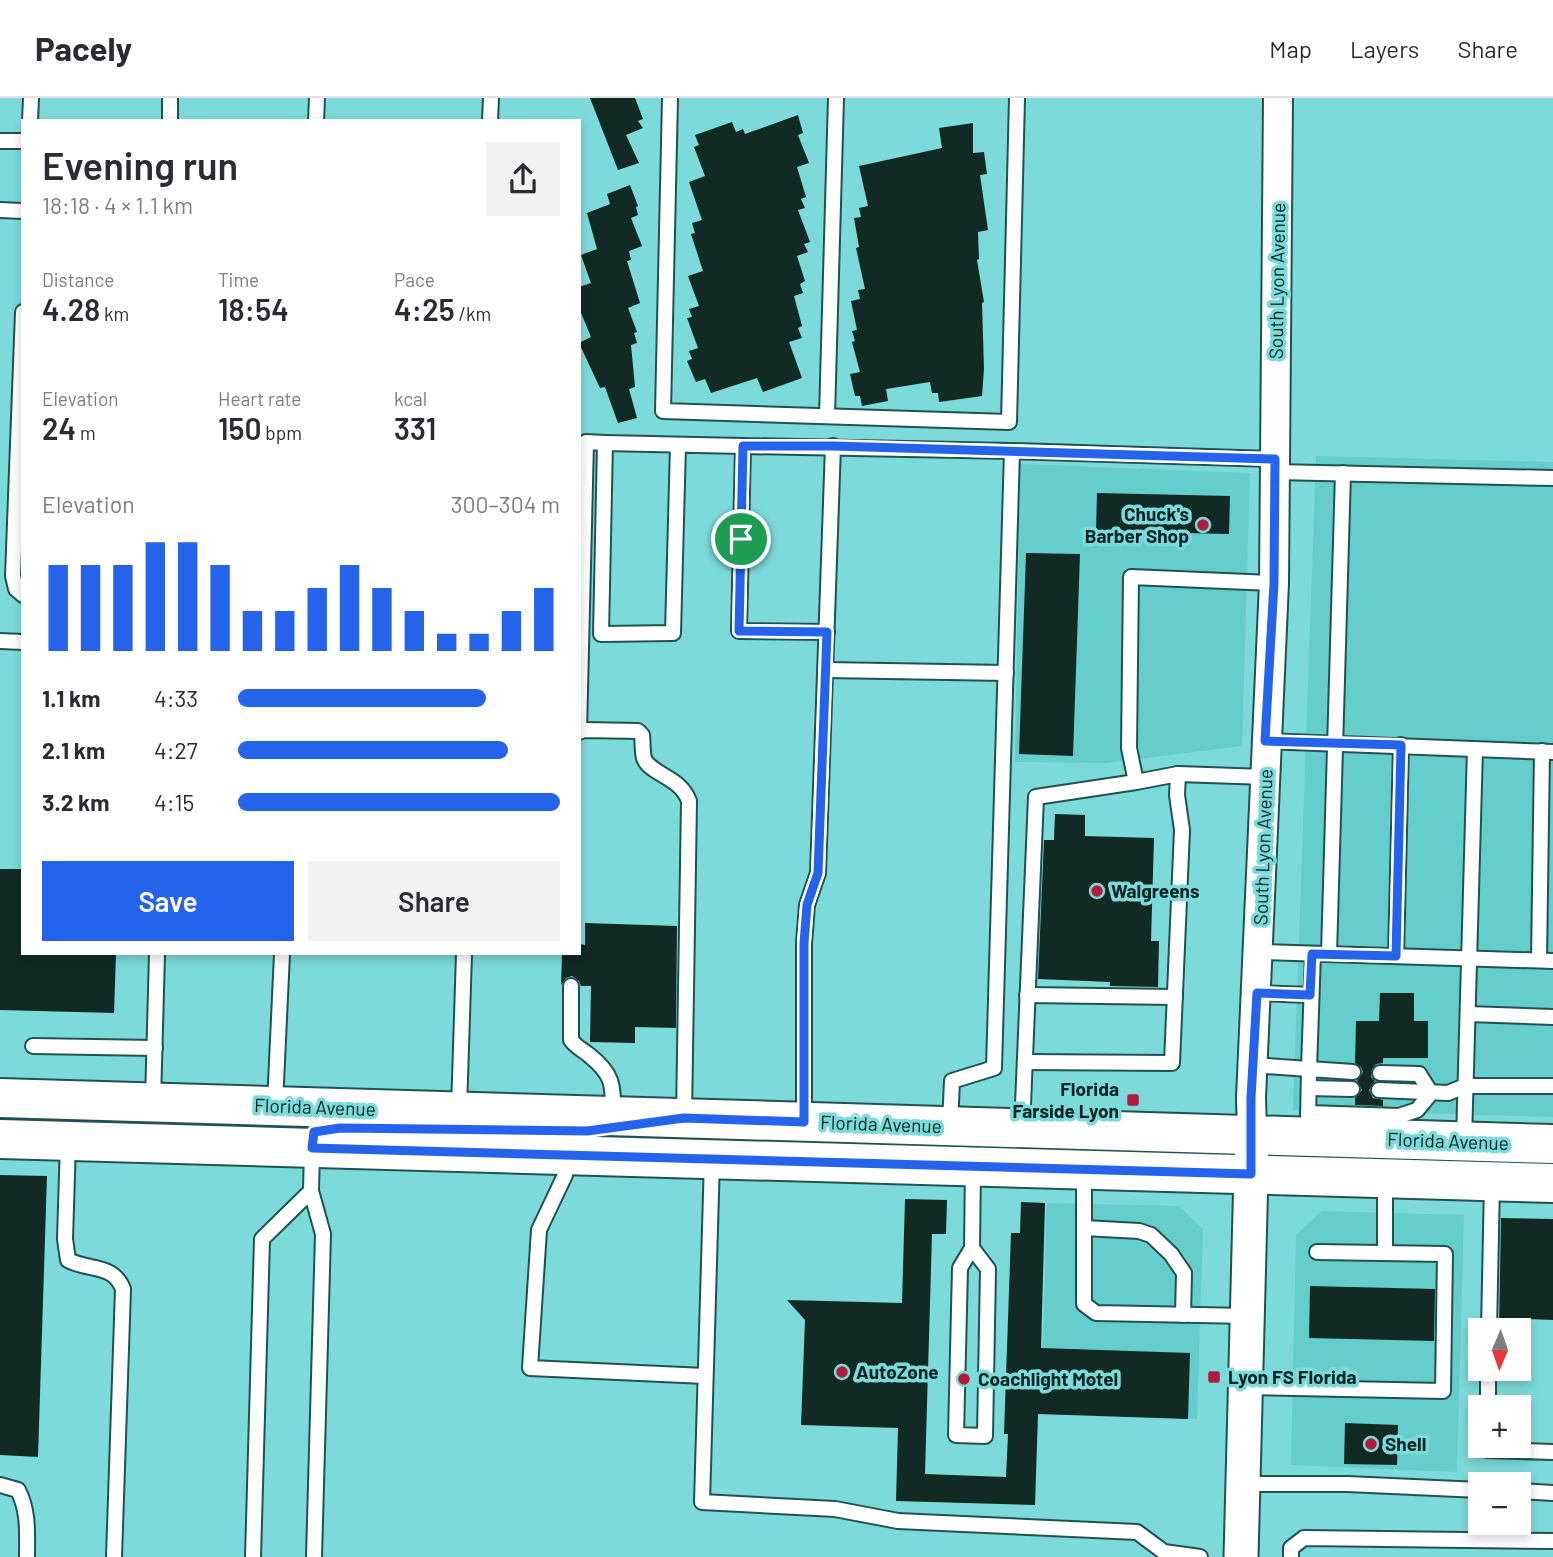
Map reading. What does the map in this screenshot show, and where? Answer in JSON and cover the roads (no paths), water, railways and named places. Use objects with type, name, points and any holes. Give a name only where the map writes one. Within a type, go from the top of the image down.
[{"type":"main road","name":"Florida Avenue","points":[[0,1098],[1252,1135],[1308,1125],[1464,1141],[1553,1144]]},
{"type":"main road","points":[[312,1148],[314,1132],[340,1128],[587,1131],[684,1118]]},
{"type":"main road","name":"Florida Avenue","points":[[0,1139],[1553,1183]]},
{"type":"street","name":"South Lyon Avenue","points":[[1252,1135],[1266,777],[1265,741],[1274,583],[1279,98]]},
{"type":"street","points":[[1241,1557],[1252,1135]]},
{"type":"lane","points":[[30,119],[31,98]]},
{"type":"lane","points":[[170,98],[170,119]]},
{"type":"lane","points":[[316,119],[317,98]]},
{"type":"lane","points":[[490,119],[491,98]]},
{"type":"lane","points":[[670,98],[663,411],[1009,422],[1017,98]]},
{"type":"lane","points":[[827,416],[836,98]]},
{"type":"lane","points":[[0,141],[21,141]]},
{"type":"lane","points":[[0,210],[21,211]]},
{"type":"lane","points":[[21,365],[13,576],[16,589],[21,593]]},
{"type":"lane","points":[[581,648],[586,442],[1012,451],[1275,465],[1343,473],[1553,478]]},
{"type":"lane","points":[[605,443],[601,634],[673,633],[678,445]]},
{"type":"lane","points":[[743,446],[739,631],[827,632]]},
{"type":"lane","points":[[804,1122],[804,943],[807,905],[818,873],[833,446]]},
{"type":"lane","points":[[950,1126],[952,1081],[994,1068],[1012,451]]},
{"type":"lane","points":[[1329,954],[1343,473]]},
{"type":"lane","points":[[1136,782],[1129,748],[1131,577],[1274,583]]},
{"type":"lane","points":[[0,641],[21,642]]},
{"type":"lane","points":[[826,670],[1006,673]]},
{"type":"lane","points":[[581,731],[638,731],[642,735],[643,757],[646,763],[675,781],[686,792],[689,801],[684,1118]]},
{"type":"lane","points":[[1259,951],[1546,960],[1548,752],[1265,741]]},
{"type":"lane","points":[[1396,956],[1401,745]]},
{"type":"lane","points":[[1464,1141],[1475,749]]},
{"type":"lane","points":[[1025,1062],[1172,1063],[1182,830],[1177,795],[1178,774]]},
{"type":"lane","points":[[1023,1128],[1036,797],[1178,774],[1266,777]]},
{"type":"lane","points":[[1312,954],[1308,1125],[1399,1116],[1417,1110],[1431,1093]]},
{"type":"lane","points":[[153,1102],[157,955]]},
{"type":"lane","points":[[275,1106],[282,955]]},
{"type":"lane","points":[[459,1111],[464,955]]},
{"type":"lane","points":[[571,986],[571,1040],[597,1061],[610,1076],[613,1087],[613,1116]]},
{"type":"lane","points":[[1257,993],[1310,995]]},
{"type":"lane","points":[[1027,995],[1175,997]]},
{"type":"lane","points":[[1468,1014],[1553,1017]]},
{"type":"lane","points":[[33,1046],[155,1048]]},
{"type":"lane","points":[[1253,1065],[1353,1072]]},
{"type":"lane","points":[[1380,1073],[1419,1074],[1431,1093]]},
{"type":"lane","points":[[1379,1090],[1448,1093],[1465,1086],[1553,1086]]},
{"type":"lane","points":[[1309,1088],[1352,1089]]},
{"type":"lane","points":[[68,1141],[65,1239],[68,1260],[79,1266],[107,1269],[119,1279],[123,1289],[114,1557]]},
{"type":"lane","points":[[312,1148],[311,1191],[323,1234],[314,1557]]},
{"type":"lane","points":[[566,1155],[565,1175],[539,1230],[530,1368],[705,1376]]},
{"type":"lane","points":[[712,1159],[702,1502],[835,1509],[898,1521],[1137,1532],[1164,1552],[1200,1557]]},
{"type":"lane","points":[[972,1248],[988,1269],[985,1436],[956,1435],[960,1268],[972,1248],[973,1166]]},
{"type":"lane","points":[[1084,1169],[1084,1304],[1096,1313],[1248,1316]]},
{"type":"lane","points":[[1385,1178],[1385,1252]]},
{"type":"lane","points":[[1489,1318],[1492,1181]]},
{"type":"lane","points":[[253,1557],[262,1239],[311,1191]]},
{"type":"lane","points":[[1084,1228],[1139,1231],[1151,1235],[1171,1254],[1184,1273],[1183,1315]]},
{"type":"lane","points":[[1246,1387],[1443,1391],[1445,1254],[1317,1252]]},
{"type":"lane","points":[[1531,1451],[1553,1452]]},
{"type":"lane","points":[[1243,1484],[1347,1484],[1468,1489]]},
{"type":"lane","points":[[0,1485],[18,1490],[23,1502],[27,1513],[27,1557]]},
{"type":"lane","points":[[1531,1492],[1553,1493]]},
{"type":"lane","points":[[1291,1557],[1292,1548],[1304,1538],[1553,1541]]},
{"type":"lane","points":[[1449,1541],[1449,1557]]},
{"type":"place","name":"Chuck's Barber Shop","points":[[1203,525]]},
{"type":"place","name":"Walgreens","points":[[1097,891]]},
{"type":"place","name":"Florida Farside Lyon","points":[[1133,1100]]},
{"type":"place","name":"AutoZone","points":[[842,1372]]},
{"type":"place","name":"Lyon FS Florida","points":[[1214,1377]]},
{"type":"place","name":"Coachlight Motel","points":[[964,1379]]},
{"type":"place","name":"Shell","points":[[1371,1444]]}]
